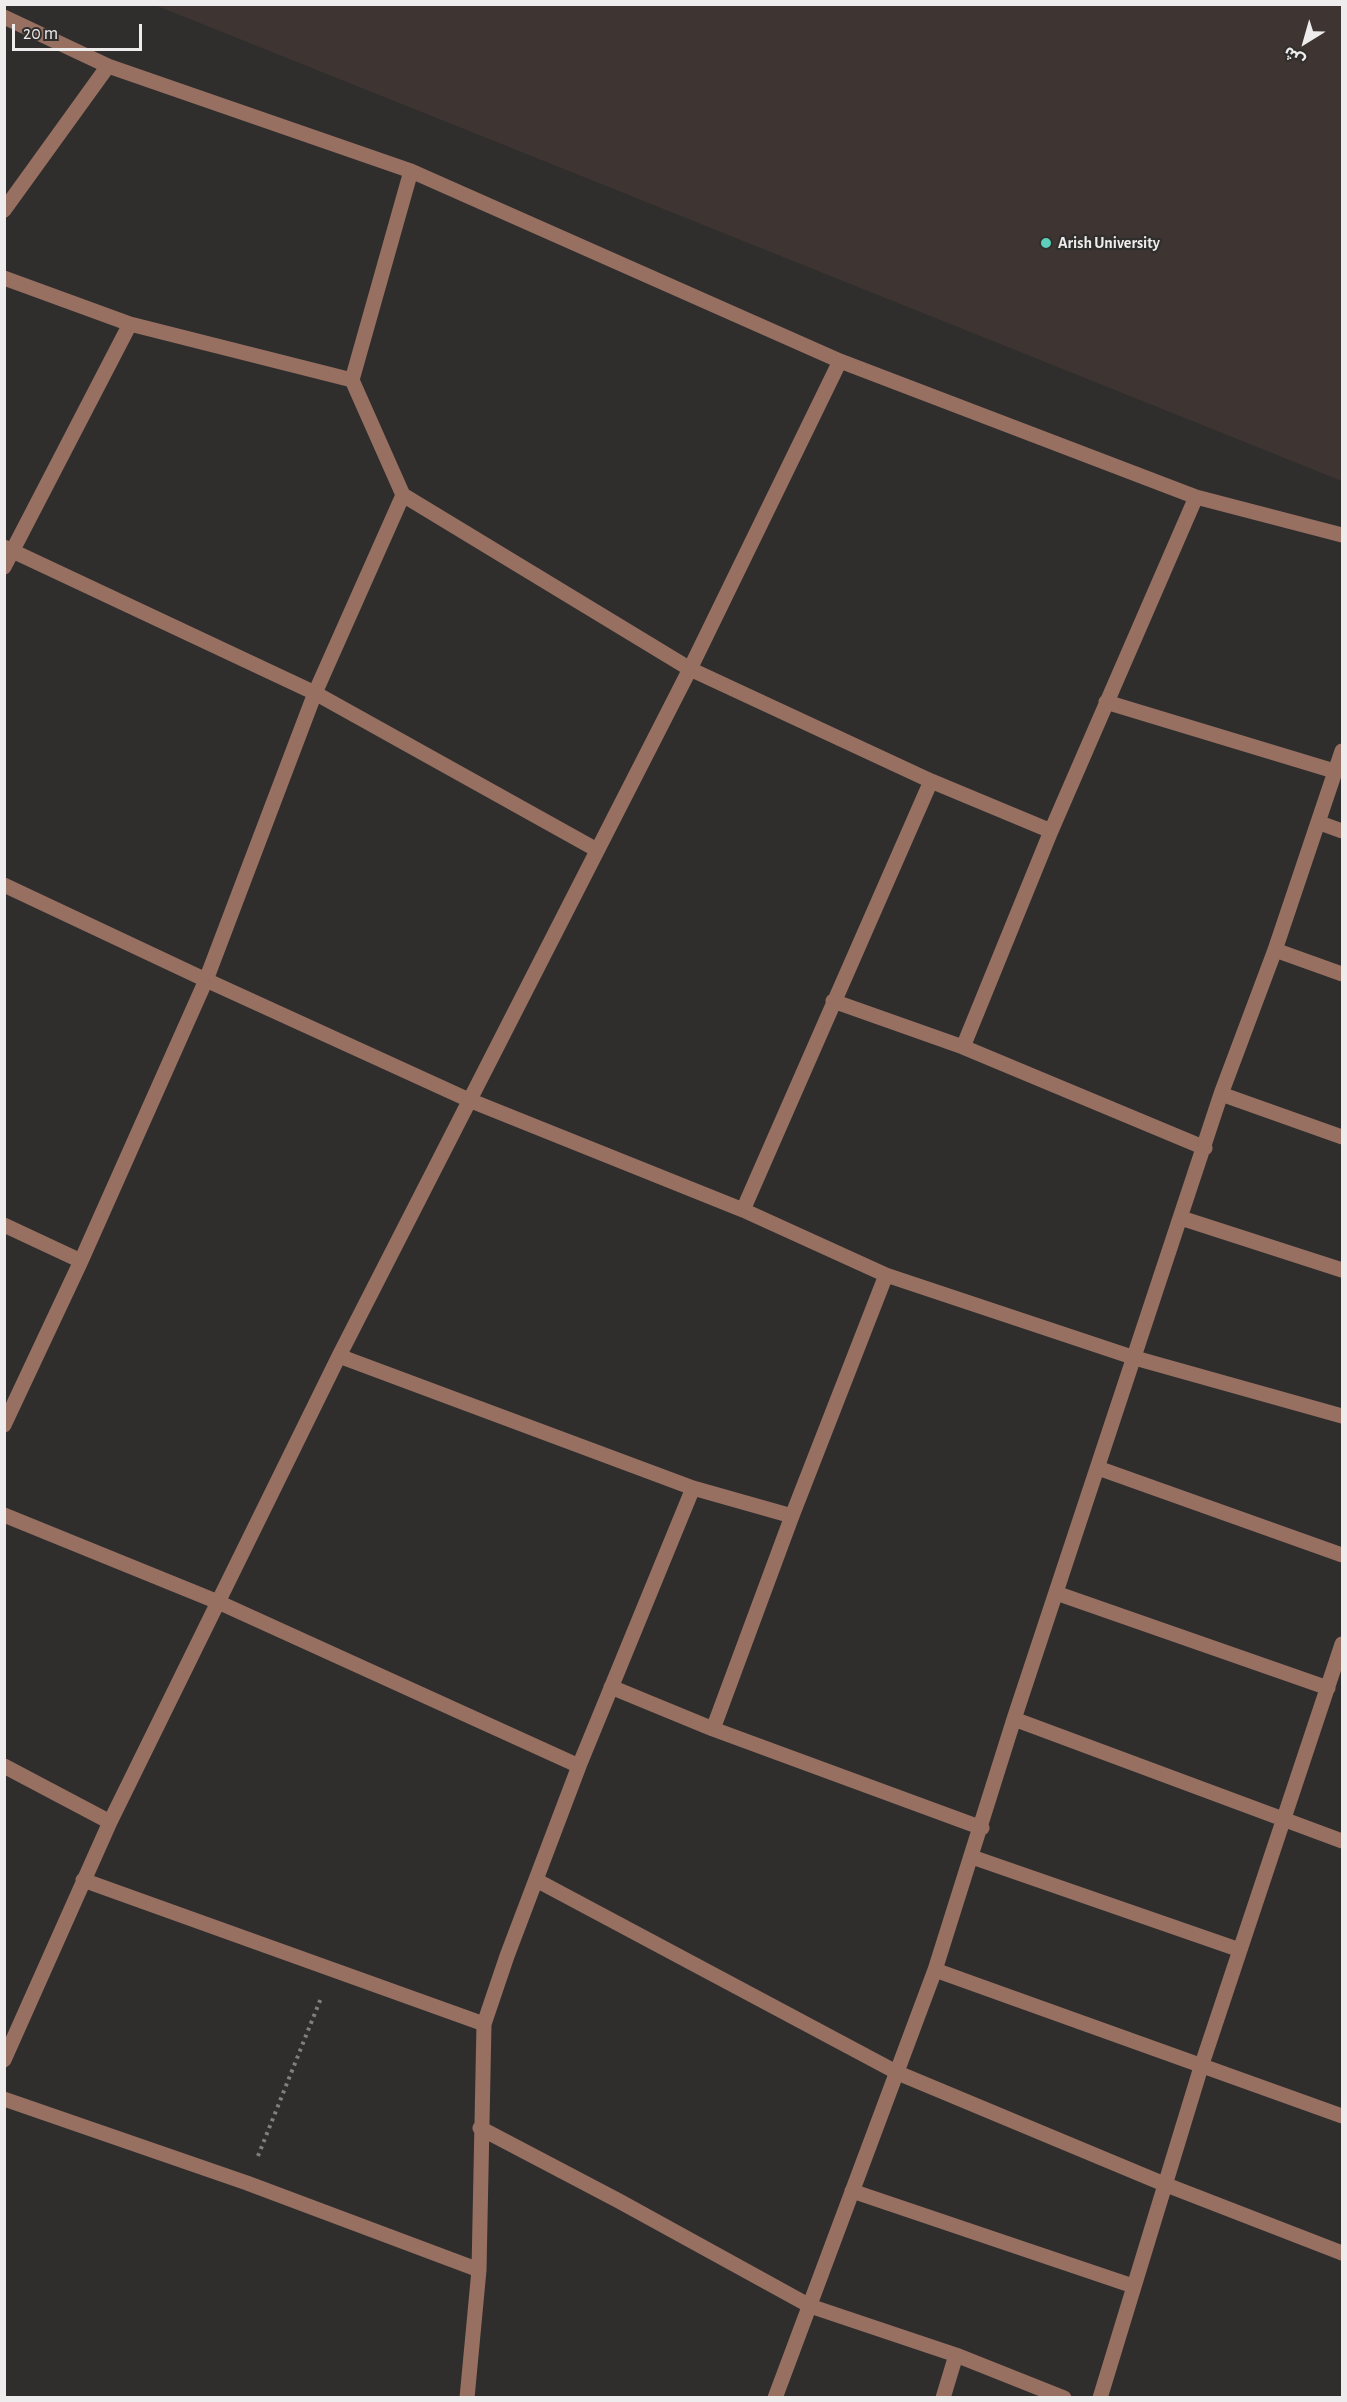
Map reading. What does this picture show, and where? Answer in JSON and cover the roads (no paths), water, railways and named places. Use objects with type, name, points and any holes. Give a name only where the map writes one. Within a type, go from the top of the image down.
[{"type":"street","points":[[4,17],[108,66],[411,171],[840,361],[1196,497],[1342,535]]},
{"type":"street","points":[[4,210],[108,66]]},
{"type":"street","points":[[411,171],[352,380],[403,495],[690,669],[931,780],[1051,831]]},
{"type":"street","points":[[4,278],[130,324],[352,380]]},
{"type":"street","points":[[4,567],[8,548],[130,324]]},
{"type":"street","points":[[4,2060],[110,1822],[339,1356],[690,669],[840,361]]},
{"type":"street","points":[[4,1425],[81,1262],[206,980],[315,693],[403,495]]},
{"type":"street","points":[[963,1047],[1051,831],[1196,497]]},
{"type":"street","points":[[8,548],[315,693],[597,850]]},
{"type":"street","points":[[1106,702],[1334,771]]},
{"type":"street","points":[[775,2397],[935,1970],[982,1828],[1014,1719],[1221,1094],[1320,823],[1334,771],[1342,751]]},
{"type":"street","points":[[743,1210],[931,780]]},
{"type":"street","points":[[1320,823],[1342,831]]},
{"type":"street","points":[[4,885],[469,1100],[743,1210],[886,1275],[1135,1358],[1342,1416]]},
{"type":"street","points":[[1275,950],[1342,974]]},
{"type":"street","points":[[833,1001],[963,1047],[1205,1148]]},
{"type":"street","points":[[1221,1094],[1342,1137]]},
{"type":"street","points":[[1181,1218],[1342,1270]]},
{"type":"street","points":[[4,1225],[81,1262]]},
{"type":"street","points":[[713,1729],[792,1516],[886,1275]]},
{"type":"street","points":[[339,1356],[693,1488],[792,1516]]},
{"type":"street","points":[[1098,1468],[1342,1555]]},
{"type":"street","points":[[467,2397],[479,2270],[480,2128],[484,2024],[507,1956],[538,1881],[579,1767],[693,1488]]},
{"type":"street","points":[[4,1515],[218,1602],[579,1767]]},
{"type":"street","points":[[1056,1593],[1328,1688]]},
{"type":"street","points":[[1100,2397],[1201,2067],[1342,1644]]},
{"type":"street","points":[[611,1687],[713,1729],[982,1828]]},
{"type":"street","points":[[1014,1719],[1283,1821],[1342,1841]]},
{"type":"street","points":[[4,1766],[110,1822]]},
{"type":"street","points":[[972,1857],[1240,1950]]},
{"type":"street","points":[[83,1880],[484,2024]]},
{"type":"street","points":[[538,1881],[898,2073],[1164,2184],[1342,2253]]},
{"type":"street","points":[[935,1970],[1342,2116]]},
{"type":"street","points":[[4,2099],[247,2183],[479,2270]]},
{"type":"street","points":[[480,2128],[619,2200],[810,2306],[956,2355],[1064,2397]]},
{"type":"street","points":[[852,2192],[1133,2286]]},
{"type":"street","points":[[943,2397],[956,2355]]},
{"type":"place","name":"Arish University","points":[[1046,243]]}]
